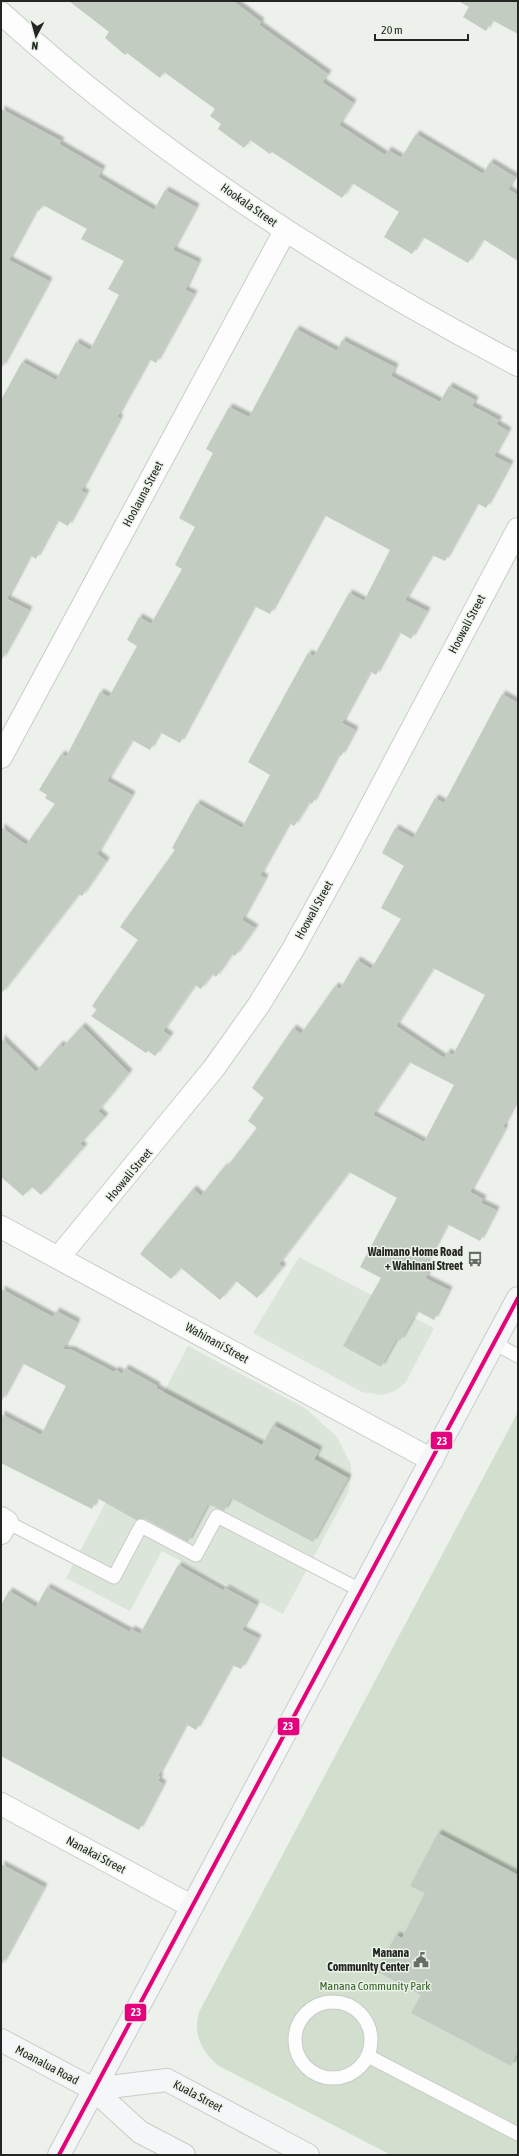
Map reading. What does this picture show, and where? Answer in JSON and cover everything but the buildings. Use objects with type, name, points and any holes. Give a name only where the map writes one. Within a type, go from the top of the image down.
[{"type":"main road","points":[[59,2155],[191,1906],[362,1591],[518,1298]]},
{"type":"main road","name":"Moanalua Road","points":[[1,2040],[94,2089]]},
{"type":"main road","name":"Kuala Street","points":[[94,2089],[168,2080],[308,2155]]},
{"type":"main road","points":[[94,2089],[140,2132],[184,2155]]},
{"type":"street","name":"Hookala Street","points":[[6,25],[126,118],[285,230],[428,316],[518,365]]},
{"type":"street","name":"Hoolauna Street","points":[[1,757],[285,230]]},
{"type":"street","name":"Hoowali Street","points":[[59,1257],[214,1068],[258,1006],[292,951],[344,857],[518,529]]},
{"type":"street","name":"Wahinani Street","points":[[1,1227],[432,1460]]},
{"type":"street","name":"Nanakai Street","points":[[1,1804],[191,1906]]},
{"type":"lane","points":[[494,1343],[518,1356]]},
{"type":"lane","points":[[3,1524],[114,1577],[141,1526],[196,1555],[217,1516],[362,1591]]},
{"type":"lane","points":[[330,2001],[344,2002],[356,2008],[366,2018],[371,2030],[372,2043],[368,2056],[360,2068],[350,2075],[336,2078],[323,2076],[310,2071],[301,2061],[296,2049],[295,2036],[298,2023],[306,2012],[318,2004],[330,2001]]},
{"type":"lane","points":[[368,2056],[518,2134]]},
{"type":"shaded area","points":[[299,1257],[434,1328],[406,1382],[395,1391],[382,1395],[362,1392],[253,1333]]},
{"type":"shaded area","points":[[188,1346],[305,1408],[337,1437],[351,1465],[351,1479],[348,1493],[283,1614],[162,1551],[130,1611],[66,1578]]},
{"type":"green space","name":"Manana Community Park","points":[[518,1412],[518,2155],[391,2155],[219,2066],[207,2054],[200,2042],[197,2020],[199,2012]]},
{"type":"transit line","name":"23","points":[[59,2155],[518,1298]]},
{"type":"place","name":"Waimano Home Road + Wahinani Street","points":[[475,1259]]},
{"type":"place","name":"Manana Community Center","points":[[421,1960]]}]
